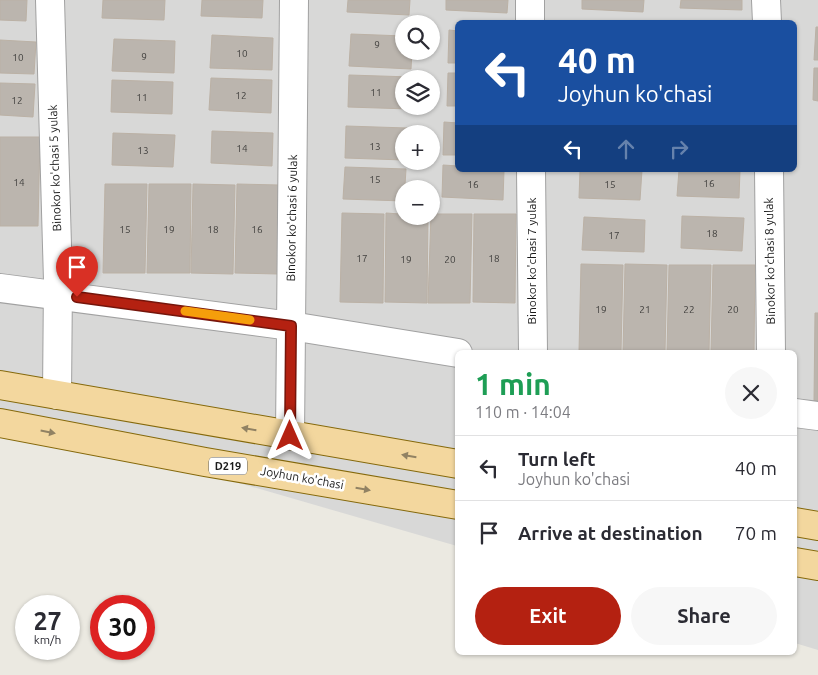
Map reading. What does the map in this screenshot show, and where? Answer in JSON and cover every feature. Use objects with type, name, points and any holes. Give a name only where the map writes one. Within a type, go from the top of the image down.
[{"type":"main road","points":[[0,385],[455,464]]},
{"type":"main road","name":"Joyhun ko'chasi","points":[[0,423],[215,464],[455,504]]},
{"type":"main road","points":[[797,522],[818,526]]},
{"type":"main road","points":[[797,562],[818,566]]},
{"type":"street","name":"Binokor ko'chasi 5 yulak","points":[[50,0],[58,294],[57,395]]},
{"type":"street","name":"Binokor ko'chasi 6 yulak","points":[[290,436],[294,0]]},
{"type":"street","points":[[530,0],[530,20]]},
{"type":"street","points":[[766,0],[766,20]]},
{"type":"street","name":"Binokor ko'chasi 7 yulak","points":[[531,172],[533,350]]},
{"type":"street","name":"Binokor ko'chasi 8 yulak","points":[[769,172],[771,350]]},
{"type":"street","points":[[0,288],[58,294],[291,326],[455,353]]},
{"type":"street","points":[[797,413],[818,416]]},
{"type":"shaded area","points":[[0,0],[818,0],[818,650],[797,644],[797,350],[455,350],[455,545],[0,414]]},
{"type":"building","points":[[0,0],[27,0],[26,21],[0,20]]},
{"type":"building","points":[[103,0],[165,0],[164,20],[102,18]]},
{"type":"building","points":[[202,0],[263,0],[262,18],[201,16]]},
{"type":"building","points":[[348,0],[410,0],[409,15],[347,12]]},
{"type":"building","points":[[446,0],[508,0],[507,13],[446,10]]},
{"type":"building","points":[[582,0],[644,0],[643,12],[582,9]]},
{"type":"building","points":[[681,0],[742,0],[742,10],[680,8]]},
{"type":"building","points":[[816,27],[818,27],[818,60],[814,60]]},
{"type":"building","points":[[449,30],[455,31],[455,63],[448,63]]},
{"type":"building","points":[[351,34],[395,36],[395,60],[412,60],[411,69],[349,66]]},
{"type":"building","points":[[212,35],[273,38],[272,70],[210,68]]},
{"type":"building","points":[[114,39],[175,41],[174,73],[112,71]]},
{"type":"building","points":[[0,40],[36,42],[34,74],[0,73]]},
{"type":"building","points":[[814,68],[818,68],[818,101],[813,100]]},
{"type":"building","points":[[448,73],[455,73],[455,106],[447,106]]},
{"type":"building","points":[[349,75],[395,76],[395,109],[348,107]]},
{"type":"building","points":[[211,78],[272,80],[271,113],[209,110]]},
{"type":"building","points":[[112,80],[173,82],[172,114],[111,112]]},
{"type":"building","points":[[0,83],[35,84],[33,117],[0,115]]},
{"type":"building","points":[[444,122],[455,123],[455,155],[443,155]]},
{"type":"building","points":[[346,126],[395,128],[395,160],[345,158]]},
{"type":"building","points":[[212,131],[273,133],[272,166],[211,163]]},
{"type":"building","points":[[113,133],[175,135],[173,167],[112,165]]},
{"type":"building","points":[[0,137],[40,137],[38,226],[0,226]]},
{"type":"building","points":[[443,165],[455,166],[455,172],[504,172],[503,200],[442,197]]},
{"type":"building","points":[[345,167],[406,170],[405,180],[395,180],[395,201],[343,199]]},
{"type":"building","points":[[580,172],[642,172],[640,200],[579,198]]},
{"type":"building","points":[[679,172],[740,172],[739,198],[677,196]]},
{"type":"building","points":[[105,184],[147,184],[145,273],[103,273]]},
{"type":"building","points":[[149,184],[191,184],[190,273],[147,273]]},
{"type":"building","points":[[193,184],[235,185],[233,274],[191,273]]},
{"type":"building","points":[[237,184],[279,185],[278,274],[235,273]]},
{"type":"building","points":[[342,213],[384,214],[383,303],[340,302]]},
{"type":"building","points":[[386,213],[395,214],[395,225],[428,225],[427,303],[385,302]]},
{"type":"building","points":[[440,214],[472,214],[470,303],[428,303],[431,225],[440,225]]},
{"type":"building","points":[[474,214],[516,214],[515,303],[473,302]]},
{"type":"building","points":[[682,216],[744,218],[742,251],[681,248]]},
{"type":"building","points":[[584,217],[645,220],[644,252],[582,250]]},
{"type":"building","points":[[581,264],[623,265],[621,350],[579,350]]},
{"type":"building","points":[[625,264],[667,265],[665,350],[623,350]]},
{"type":"building","points":[[669,265],[711,265],[709,350],[667,350]]},
{"type":"building","points":[[713,265],[755,265],[754,350],[711,350]]},
{"type":"building","points":[[815,313],[818,313],[818,401],[814,401]]},
{"type":"slow traffic","points":[[185,311],[250,320]]},
{"type":"route","points":[[77,297],[291,326],[290,436]]}]
